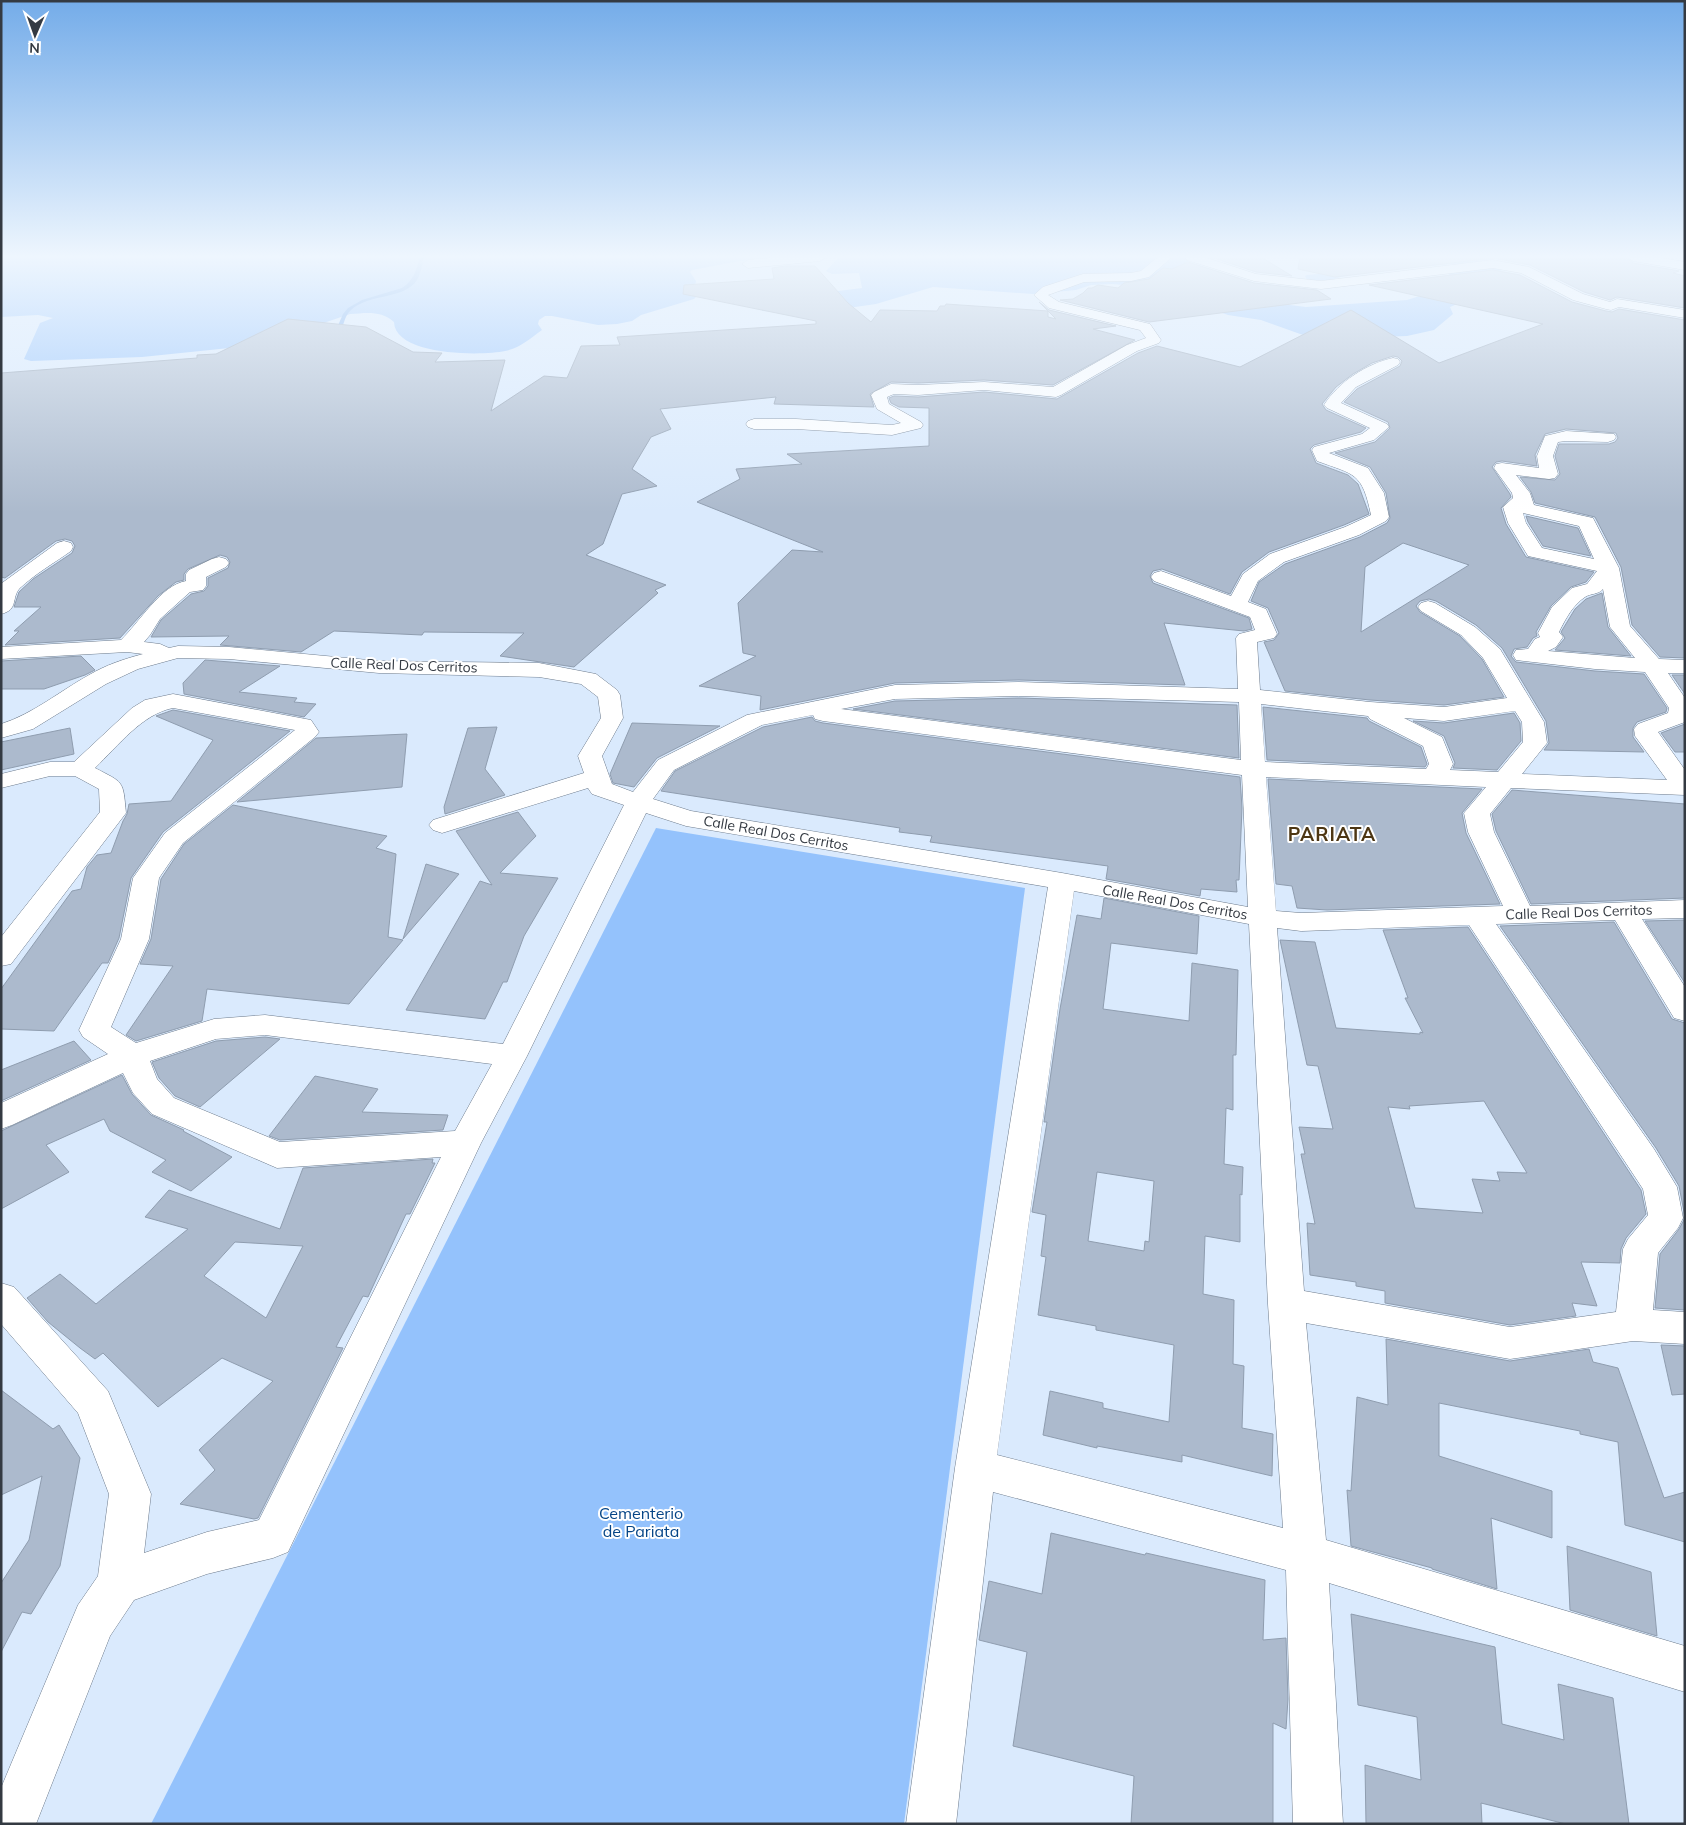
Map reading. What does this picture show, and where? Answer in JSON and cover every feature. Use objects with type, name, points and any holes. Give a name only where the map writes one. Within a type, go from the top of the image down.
[{"type":"street","points":[[754,424],[892,430],[915,426],[882,406],[879,395],[891,390],[984,386],[1056,392],[1132,348],[1148,342]]},
{"type":"street","points":[[1237,605],[1250,578],[1276,558],[1352,531],[1380,517],[1375,493],[1362,472],[1323,457],[1320,450],[1368,437],[1381,427],[1332,405],[1337,394],[1360,378],[1393,362]]},
{"type":"street","points":[[1608,437],[1566,436],[1551,439],[1545,456],[1549,474],[1502,468],[1521,493],[1522,500],[1527,509],[1587,522],[1601,555],[1609,568],[1620,627],[1652,665],[1680,708],[1678,717],[1646,729],[1647,736],[1685,787]]},
{"type":"street","points":[[1522,500],[1512,507],[1517,523],[1535,552],[1609,568]]},
{"type":"street","points":[[1,608],[5,603],[9,588],[64,547]]},
{"type":"street","points":[[127,646],[143,631],[151,616],[184,587],[196,586],[196,574],[219,563]]},
{"type":"street","points":[[1535,655],[1542,643],[1549,643],[1553,637],[1548,633],[1559,611],[1578,592],[1594,588],[1609,568]]},
{"type":"street","points":[[1161,577],[1259,613],[1267,634],[1246,638],[1286,1304],[1306,1554],[1318,1824]]},
{"type":"street","points":[[1428,607],[1468,631],[1492,654],[1533,722],[1535,744],[1477,813],[1481,832],[1520,914]]},
{"type":"street","points":[[1,653],[127,646],[178,652]]},
{"type":"street","name":"Calle Real Dos Cerritos","points":[[1,730],[25,724],[98,679],[130,664],[178,652],[229,653],[379,667],[539,670],[588,679],[609,695],[612,718],[590,756],[601,789],[686,818],[1062,881],[1262,918],[1301,922],[1685,909]]},
{"type":"street","points":[[1492,654],[1535,655],[1595,663],[1685,667]]},
{"type":"street","points":[[119,1583],[207,1553],[273,1537],[465,1143],[512,1056],[639,802],[666,765],[755,720],[895,692],[1019,689],[1250,696],[1370,709],[1444,714],[1522,704]]},
{"type":"street","points":[[80,769],[140,712],[153,705],[173,701],[303,725],[307,732],[211,806],[174,838],[146,878],[135,939],[94,1030],[132,1056],[144,1085],[164,1106],[277,1155],[465,1143]]},
{"type":"street","points":[[1370,709],[1434,742],[1441,764],[1435,777]]},
{"type":"street","points":[[799,711],[1253,769],[1504,781],[1685,787]]},
{"type":"street","points":[[1,781],[50,769],[80,769],[111,786],[114,813],[5,948]]},
{"type":"street","points":[[442,825],[597,776]]},
{"type":"street","points":[[931,1824],[974,1468],[1062,881]]},
{"type":"street","points":[[1622,911],[1685,1011]]},
{"type":"street","points":[[1476,915],[1642,1158],[1660,1188],[1666,1218],[1641,1249],[1633,1324]]},
{"type":"street","points":[[1,1118],[132,1056],[214,1029],[265,1025],[512,1056]]},
{"type":"street","points":[[1,1298],[94,1403],[130,1494],[119,1583],[94,1621],[11,1824]]},
{"type":"street","points":[[1286,1304],[1510,1343],[1633,1324],[1685,1328]]},
{"type":"street","points":[[974,1468],[1306,1554],[1685,1669]]},
{"type":"green space","points":[[31,342],[267,342],[259,345],[142,357],[31,361],[24,359]]},
{"type":"green space","points":[[409,342],[524,342],[510,350],[494,353],[460,353],[423,347]]},
{"type":"green space","name":"Cementerio de Pariata","points":[[656,828],[1025,888],[904,1824],[151,1824]]},
{"type":"building","points":[[240,342],[395,342],[413,352],[442,353],[435,362],[505,360],[491,411],[544,376],[567,378],[581,346],[620,345],[619,342],[1131,342],[1053,385],[984,380],[918,383],[891,382],[870,394],[874,407],[774,404],[776,397],[660,409],[671,429],[651,437],[632,469],[657,486],[622,494],[603,544],[586,555],[666,585],[655,590],[658,593],[574,667],[500,656],[524,633],[424,632],[422,635],[334,631],[301,652],[220,645],[229,636],[151,637],[161,620],[191,594],[204,591],[208,586],[208,578],[228,568],[230,562],[227,557],[220,555],[188,569],[184,574],[184,580],[176,582],[158,596],[120,638],[5,645],[19,631],[14,631],[41,607],[14,607],[19,592],[33,579],[72,553],[75,546],[72,541],[65,539],[56,541],[5,578],[1,577],[1,373],[197,358],[197,355],[216,354]]},
{"type":"building","points":[[1288,342],[1404,342],[1439,363],[1495,342],[1685,342],[1685,658],[1660,657],[1632,625],[1621,567],[1595,517],[1535,503],[1531,492],[1520,477],[1555,480],[1560,474],[1555,456],[1559,444],[1609,444],[1615,442],[1618,438],[1616,433],[1566,429],[1545,434],[1535,455],[1537,466],[1502,461],[1496,462],[1492,467],[1510,494],[1511,497],[1501,508],[1506,524],[1526,557],[1594,572],[1586,582],[1571,587],[1551,606],[1536,632],[1537,636],[1533,638],[1527,647],[1514,649],[1511,656],[1516,662],[1595,671],[1644,674],[1667,708],[1666,712],[1637,722],[1633,728],[1633,737],[1644,752],[1544,750],[1549,743],[1546,721],[1502,648],[1476,625],[1436,601],[1429,599],[1420,601],[1416,606],[1420,612],[1460,636],[1482,659],[1504,697],[1444,705],[1370,700],[1285,691],[1264,642],[1274,640],[1279,633],[1268,608],[1251,601],[1259,582],[1285,564],[1360,537],[1387,523],[1390,518],[1386,493],[1370,467],[1335,453],[1375,442],[1390,428],[1388,422],[1344,402],[1357,389],[1400,366],[1402,361],[1398,357],[1393,356],[1372,363],[1353,374],[1336,387],[1322,404],[1326,410],[1366,428],[1361,432],[1314,445],[1310,449],[1316,463],[1348,475],[1358,484],[1369,514],[1269,552],[1242,572],[1230,594],[1162,569],[1153,571],[1150,576],[1153,583],[1249,618],[1252,629],[1244,631],[1164,623],[1185,685],[1019,680],[895,683],[760,710],[761,696],[699,686],[756,656],[743,653],[738,603],[792,550],[823,552],[697,502],[740,479],[736,469],[802,464],[787,454],[929,446],[929,408],[899,407],[891,403],[889,398],[894,396],[918,397],[984,392],[1057,399],[1138,353],[1157,346],[1240,367]],"holes":[[[1403,543],[1469,565],[1361,632],[1365,567]]]},
{"type":"building","points":[[1526,516],[1578,528],[1591,556],[1543,546]]},
{"type":"building","points":[[1602,593],[1608,627],[1631,656],[1555,650],[1565,638],[1561,632],[1575,609],[1586,599]]},
{"type":"building","points":[[81,656],[95,670],[44,689],[1,689],[1,661]]},
{"type":"building","points":[[205,660],[280,666],[239,692],[297,698],[294,702],[316,704],[304,717],[184,694],[183,683]]},
{"type":"building","points":[[1672,675],[1685,675],[1685,694]]},
{"type":"building","points":[[1019,698],[1237,705],[1239,758],[853,709],[895,701]]},
{"type":"building","points":[[1263,707],[1367,718],[1369,721],[1421,747],[1427,764],[1425,767],[1267,760]]},
{"type":"building","points":[[173,710],[290,731],[163,832],[131,878],[119,938],[108,963],[102,963],[54,1031],[1,1029],[1,989],[72,891],[81,889],[87,867],[97,855],[111,853],[127,814],[129,804],[171,801],[213,740],[156,716]]},
{"type":"building","points":[[1514,713],[1520,723],[1521,741],[1497,770],[1453,768],[1455,763],[1444,736],[1413,721],[1444,723]]},
{"type":"building","points":[[812,717],[815,721],[823,723],[1240,777],[1242,808],[1239,880],[1236,880],[1237,892],[1201,889],[1200,896],[1106,879],[1108,866],[930,842],[932,836],[899,832],[900,828],[661,791],[675,771],[763,727]]},
{"type":"building","points":[[632,723],[720,726],[657,758],[634,787],[613,783],[610,774]]},
{"type":"building","points":[[1685,724],[1685,752],[1675,752],[1661,733]]},
{"type":"building","points":[[497,727],[485,769],[505,795],[445,814],[444,807],[468,728]]},
{"type":"building","points":[[70,728],[74,754],[1,770],[1,742]]},
{"type":"building","points":[[407,734],[402,787],[237,802],[316,738]]},
{"type":"building","points":[[1268,779],[1482,789],[1462,813],[1466,833],[1500,904],[1327,910],[1297,908],[1292,886],[1276,884]]},
{"type":"building","points":[[1512,790],[1685,804],[1685,898],[1531,904],[1496,831],[1492,814]]},
{"type":"building","points":[[233,805],[387,836],[376,848],[396,854],[388,937],[403,940],[349,1004],[207,989],[202,1021],[136,1041],[126,1035],[173,966],[140,964],[151,939],[161,879],[184,844]]},
{"type":"building","points":[[518,812],[536,836],[500,873],[558,878],[524,936],[507,982],[503,982],[485,1019],[406,1010],[480,881],[492,885],[456,831]]},
{"type":"building","points":[[426,864],[459,874],[403,939]]},
{"type":"building","points":[[1104,898],[1199,916],[1197,954],[1111,943],[1103,1009],[1189,1021],[1192,963],[1238,970],[1236,1055],[1233,1055],[1233,1110],[1226,1108],[1224,1164],[1243,1167],[1242,1195],[1240,1194],[1240,1242],[1205,1236],[1203,1294],[1234,1300],[1233,1364],[1244,1366],[1242,1428],[1273,1434],[1272,1476],[1182,1455],[1182,1462],[1097,1446],[1097,1448],[1043,1435],[1050,1391],[1103,1403],[1103,1408],[1169,1422],[1174,1345],[1096,1330],[1096,1326],[1038,1315],[1046,1257],[1041,1256],[1046,1215],[1032,1212],[1047,1122],[1044,1122],[1060,1009],[1077,915],[1101,919]],"holes":[[[1097,1172],[1154,1181],[1149,1242],[1145,1241],[1144,1251],[1088,1241]]]},
{"type":"building","points":[[1685,920],[1685,983],[1645,921]]},
{"type":"building","points":[[1614,922],[1672,1019],[1685,1023],[1685,1217],[1679,1186],[1656,1148],[1500,926]]},
{"type":"building","points":[[1468,927],[1641,1190],[1646,1214],[1626,1238],[1621,1249],[1620,1263],[1581,1262],[1597,1306],[1572,1303],[1576,1316],[1510,1325],[1385,1303],[1385,1291],[1356,1286],[1356,1282],[1310,1275],[1307,1223],[1315,1224],[1301,1154],[1305,1154],[1299,1127],[1333,1129],[1318,1066],[1307,1065],[1280,940],[1315,942],[1336,1028],[1423,1033],[1405,998],[1408,998],[1383,930]],"holes":[[[1484,1101],[1527,1173],[1497,1172],[1500,1181],[1472,1179],[1483,1213],[1415,1208],[1388,1107],[1410,1109],[1409,1106]]]},
{"type":"building","points":[[265,1037],[280,1039],[200,1107],[175,1096],[159,1078],[152,1062],[216,1041]]},
{"type":"building","points":[[74,1041],[91,1060],[1,1101],[1,1070]]},
{"type":"building","points":[[122,1075],[132,1094],[151,1115],[184,1130],[232,1157],[191,1191],[152,1172],[166,1160],[110,1131],[104,1119],[46,1145],[69,1172],[1,1209],[1,1131]]},
{"type":"building","points":[[315,1076],[378,1089],[362,1112],[448,1115],[443,1130],[280,1140],[269,1136]]},
{"type":"building","points":[[433,1159],[432,1163],[435,1163],[410,1214],[406,1214],[368,1297],[363,1296],[336,1347],[343,1348],[258,1518],[254,1519],[180,1504],[215,1470],[199,1450],[273,1381],[222,1358],[158,1407],[103,1353],[95,1359],[48,1322],[27,1298],[60,1274],[96,1304],[188,1229],[145,1217],[169,1190],[280,1229],[303,1168]],"holes":[[[235,1242],[303,1246],[266,1318],[204,1276]]]},
{"type":"building","points":[[1685,1218],[1685,1310],[1655,1308],[1660,1254]]},
{"type":"building","points":[[1386,1339],[1510,1361],[1589,1349],[1593,1362],[1618,1368],[1664,1498],[1685,1492],[1685,1542],[1625,1525],[1618,1442],[1580,1434],[1580,1431],[1439,1403],[1439,1456],[1552,1491],[1552,1538],[1491,1518],[1497,1589],[1432,1568],[1351,1546],[1347,1490],[1351,1491],[1357,1397],[1388,1405]]},
{"type":"building","points":[[1661,1345],[1685,1346],[1685,1394],[1672,1395]]},
{"type":"building","points":[[1,1390],[53,1429],[59,1425],[80,1458],[60,1566],[31,1614],[22,1612],[1,1652],[1,1583],[29,1540],[42,1476],[1,1495]]},
{"type":"building","points":[[1051,1533],[1265,1580],[1263,1640],[1286,1638],[1288,1699],[1286,1729],[1273,1723],[1273,1824],[1131,1824],[1134,1776],[1013,1746],[1027,1652],[979,1640],[989,1581],[1042,1594]]},
{"type":"building","points":[[1567,1546],[1651,1572],[1657,1636],[1570,1610]]},
{"type":"building","points":[[1351,1614],[1495,1647],[1502,1724],[1564,1740],[1558,1684],[1613,1698],[1629,1824],[1566,1824],[1481,1803],[1482,1824],[1366,1824],[1365,1765],[1421,1780],[1417,1717],[1358,1705]]},
{"type":"district","name":"PARIATA","points":[[1332,834]]}]
